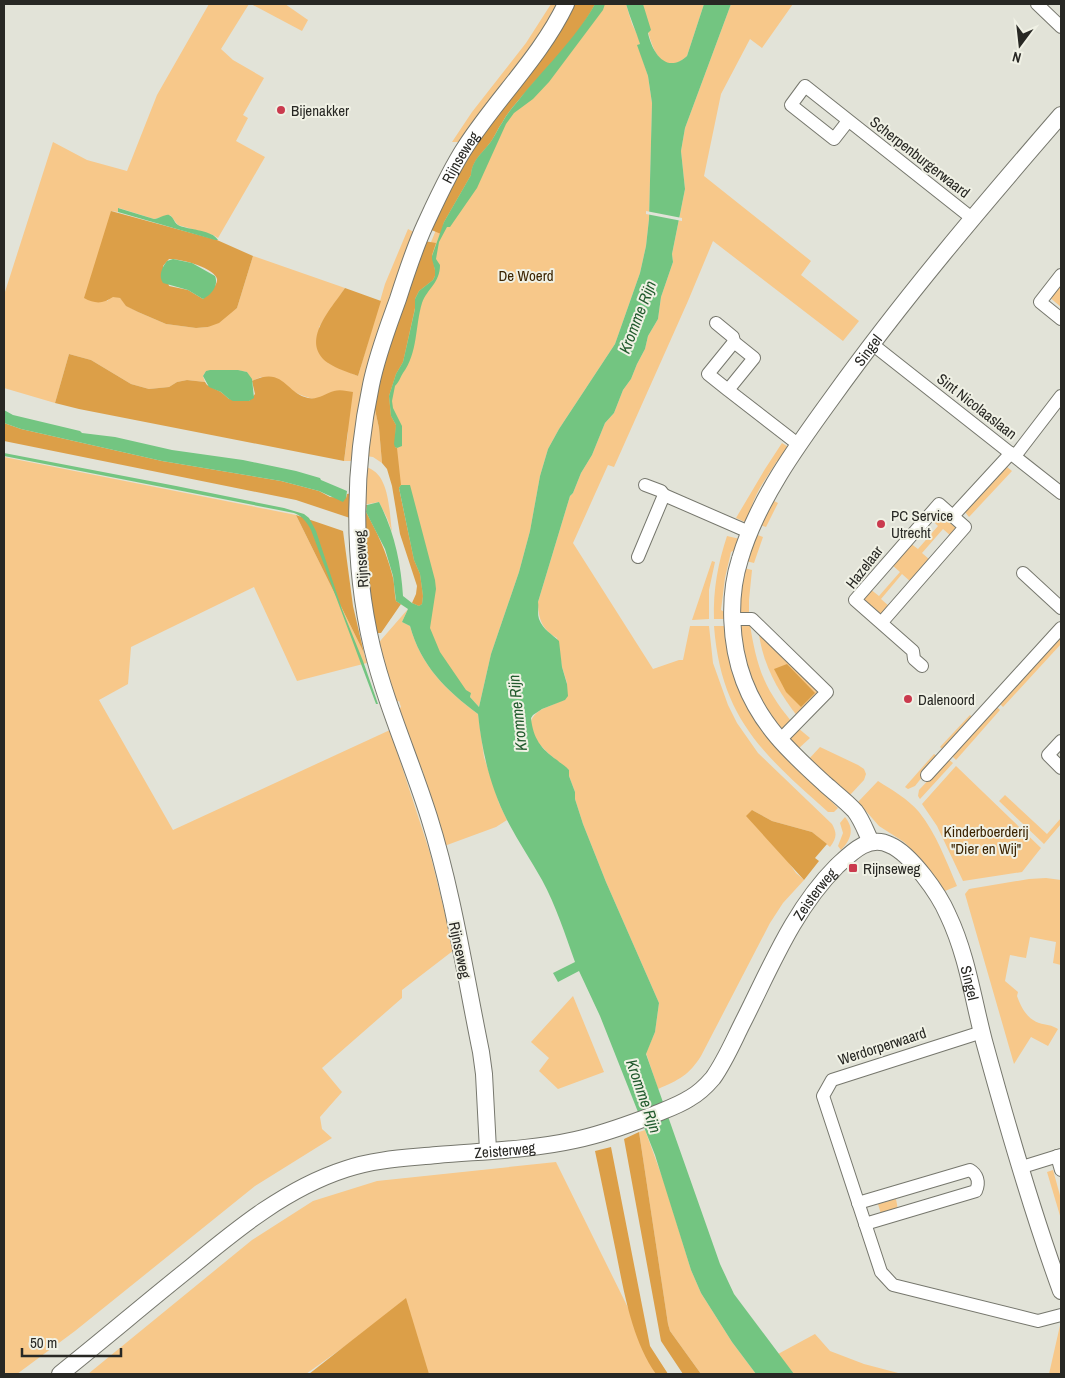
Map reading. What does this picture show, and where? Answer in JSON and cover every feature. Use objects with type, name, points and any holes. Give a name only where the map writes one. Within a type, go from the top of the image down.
[{"type":"street","name":"Rijnseweg","points":[[488,1150],[481,1052],[446,880],[429,818],[389,702],[372,644],[361,577],[358,497],[363,432],[378,354],[424,228],[466,145],[517,76],[542,47],[554,29],[566,4]]},
{"type":"street","points":[[1037,4],[1061,27]]},
{"type":"street","name":"Singel","points":[[1061,115],[973,219],[872,344],[799,445],[749,532],[736,573],[733,602],[735,644],[739,668],[744,682],[764,720],[779,741],[855,811],[871,842],[887,843],[902,853],[928,882],[947,911],[964,960],[1019,1168],[1061,1291]]},
{"type":"street","name":"Scherpenburgerwaard","points":[[848,121],[973,219]]},
{"type":"street","points":[[1061,275],[1040,302],[1061,319]]},
{"type":"street","points":[[716,323],[733,337],[734,342],[754,358],[728,390]]},
{"type":"street","points":[[734,342],[708,374],[799,445]]},
{"type":"street","name":"Sint Nicolaaslaan","points":[[872,344],[1061,493]]},
{"type":"street","points":[[922,666],[914,659],[913,651],[882,622],[965,527],[953,516],[1013,455],[1061,396]]},
{"type":"street","points":[[645,485],[749,532]]},
{"type":"street","points":[[638,558],[664,495]]},
{"type":"street","name":"Hazelaar","points":[[882,622],[855,600],[939,504],[953,516]]},
{"type":"street","points":[[1023,573],[1061,608]]},
{"type":"street","points":[[733,619],[752,619],[827,692],[779,741]]},
{"type":"street","points":[[927,775],[1061,628]]},
{"type":"street","points":[[1061,741],[1048,755],[1061,768]]},
{"type":"street","name":"Zeisterweg","points":[[60,1374],[225,1239],[283,1198],[317,1180],[367,1164],[488,1150],[537,1147],[576,1140],[634,1122],[691,1098],[712,1080],[727,1055],[782,944],[817,888],[852,852],[871,842]]},
{"type":"street","name":"Werdorperwaard","points":[[982,1032],[832,1080],[823,1096],[881,1272],[892,1285],[1038,1321],[1061,1315]]},
{"type":"street","points":[[1019,1168],[1059,1156],[1061,1170]]},
{"type":"street","points":[[858,1203],[970,1170],[978,1179],[976,1190],[865,1224]]},
{"type":"green space","points":[[209,4],[249,4],[221,49],[233,60],[264,78],[243,115],[248,118],[236,141],[265,157],[218,238],[178,225],[170,215],[154,219],[119,208],[118,212],[111,211],[107,301],[113,296],[120,298],[127,306],[166,324],[196,328],[208,327],[237,308],[253,256],[345,288],[319,327],[328,363],[358,376],[385,284],[408,229],[414,232],[355,461],[344,461],[348,433],[335,391],[312,399],[261,377],[252,381],[247,372],[237,370],[206,371],[203,376],[205,382],[187,380],[177,382],[169,387],[149,389],[131,384],[91,360],[69,354],[55,403],[4,388],[4,295],[53,142],[87,160],[127,171],[157,95]]},
{"type":"green space","points":[[251,4],[285,4],[308,20],[302,31]]},
{"type":"green space","points":[[551,4],[561,4],[460,142],[452,142],[472,112],[526,43]]},
{"type":"green space","name":"De Woerd","points":[[592,4],[626,4],[632,24],[639,38],[640,44],[638,45],[648,76],[652,103],[649,219],[646,246],[640,273],[615,344],[548,449],[540,476],[530,531],[519,572],[491,654],[479,707],[470,697],[471,694],[466,701],[409,607],[405,605],[416,603],[419,591],[384,397],[415,281],[450,196]]},
{"type":"green space","points":[[643,4],[704,4],[687,56],[676,63],[667,63],[659,58],[646,24]]},
{"type":"green space","points":[[731,4],[793,4],[762,48],[750,39],[721,94],[704,176],[811,261],[801,275],[859,321],[843,341],[713,241],[614,467],[608,465],[573,543],[653,669],[683,660],[690,626],[709,626],[713,663],[728,705],[737,723],[758,753],[832,824],[836,836],[830,847],[812,832],[772,821],[752,810],[796,873],[804,880],[783,903],[770,923],[697,1063],[683,1076],[658,1089],[646,1053],[655,1032],[659,1003],[583,824],[569,776],[569,770],[544,749],[536,740],[532,731],[531,722],[536,714],[547,707],[565,700],[567,683],[557,638],[544,627],[539,613],[538,602],[570,496],[592,455],[605,423],[614,413],[623,390],[631,379],[645,349],[648,336],[658,319],[661,297],[673,262],[672,254],[685,189],[681,151],[685,128]]},
{"type":"green space","points":[[1061,280],[1061,307],[1048,296]]},
{"type":"green space","points":[[373,400],[379,428],[382,463],[373,457],[366,456]]},
{"type":"green space","points":[[782,443],[790,448],[782,461],[777,461],[759,490],[747,523],[736,518],[765,469]]},
{"type":"green space","points":[[4,457],[296,515],[364,653],[367,663],[297,681],[254,587],[131,647],[128,684],[99,700],[173,830],[390,730],[430,853],[454,950],[402,990],[402,998],[322,1068],[342,1092],[320,1117],[322,1129],[332,1138],[255,1186],[75,1331],[17,1374],[4,1374]]},
{"type":"green space","points":[[365,467],[373,470],[384,484],[389,504],[392,532],[379,502],[363,505]]},
{"type":"green space","points":[[1007,467],[1012,471],[969,517],[965,512]]},
{"type":"green space","points":[[772,500],[778,503],[766,527],[760,525]]},
{"type":"green space","points":[[937,512],[957,529],[951,536],[943,529],[922,553],[930,560],[911,582],[902,574],[881,599],[890,607],[882,615],[862,598],[870,589],[879,596],[900,572],[892,565],[910,543],[918,549],[938,526],[931,519]]},
{"type":"green space","points":[[755,534],[763,537],[754,563],[746,561]]},
{"type":"green space","points":[[727,536],[740,539],[737,549],[731,552],[725,578],[721,610],[726,613],[726,619],[714,619],[717,577]]},
{"type":"green space","points":[[712,561],[715,562],[709,590],[709,619],[692,620]]},
{"type":"green space","points":[[744,568],[752,570],[749,614],[739,614]]},
{"type":"green space","points":[[408,609],[402,622],[410,626],[428,665],[455,696],[478,714],[484,757],[499,803],[507,820],[496,827],[443,846],[421,777],[424,775],[422,769],[417,768],[397,711],[401,707],[399,701],[395,702],[377,646]]},
{"type":"green space","points":[[739,625],[750,625],[755,652],[764,679],[775,699],[791,721],[780,731],[762,704],[747,668]]},
{"type":"green space","points":[[714,626],[726,626],[730,650],[811,781],[838,808],[834,812],[828,812],[784,771],[749,732],[736,710],[726,686],[718,658]]},
{"type":"green space","points":[[759,634],[821,692],[798,717],[784,698],[768,668]]},
{"type":"green space","points":[[1061,635],[1061,644],[1003,707],[999,703]]},
{"type":"green space","points":[[996,706],[1000,710],[956,760],[951,755]]},
{"type":"green space","points":[[970,715],[973,718],[944,750],[940,747]]},
{"type":"green space","points":[[798,728],[810,738],[797,750],[787,739]]},
{"type":"green space","points":[[820,747],[864,769],[866,774],[864,780],[850,795],[808,760]]},
{"type":"green space","points":[[934,754],[938,757],[915,786],[908,789],[905,787]]},
{"type":"green space","points":[[948,759],[953,763],[920,799],[918,796],[919,790]]},
{"type":"green space","name":"Kinderboerderij \"Dier en Wij\"","points":[[956,766],[1041,848],[1022,872],[963,881],[937,826],[922,804]]},
{"type":"green space","points":[[878,781],[905,799],[919,812],[936,838],[957,886],[945,891],[921,859],[904,842],[879,826],[858,802]]},
{"type":"green space","points":[[1005,795],[1047,834],[1061,818],[1061,824],[1044,844],[999,801]]},
{"type":"green space","points":[[845,817],[851,830],[847,842],[841,850],[838,846],[843,833],[840,823]]},
{"type":"green space","points":[[1046,878],[1061,880],[1061,965],[1053,963],[1056,942],[1030,937],[1026,958],[1010,955],[1005,981],[1018,992],[1017,996],[1020,1004],[1031,1019],[1058,1029],[1048,1046],[1031,1037],[1014,1064],[965,894],[969,889]]},
{"type":"green space","points":[[573,996],[604,1072],[558,1089],[539,1071],[549,1058],[531,1042]]},
{"type":"green space","points":[[645,1130],[664,1182],[691,1270],[701,1293],[732,1342],[756,1374],[701,1374],[670,1331],[639,1132]]},
{"type":"green space","points":[[556,1162],[641,1334],[668,1374],[426,1374],[404,1304],[306,1374],[88,1374],[252,1240],[313,1201],[377,1181]]},
{"type":"green space","points":[[1053,1170],[1061,1199],[1061,1219],[1047,1172]]},
{"type":"green space","points":[[896,1199],[898,1210],[881,1214],[878,1204]]},
{"type":"green space","points":[[1061,1321],[1061,1374],[1049,1374]]},
{"type":"green space","points":[[815,1334],[830,1351],[864,1364],[902,1374],[794,1374],[778,1354]]},
{"type":"shaded area","points":[[573,4],[595,4],[579,30],[509,112],[492,140],[476,160],[471,175],[444,222],[441,234],[429,229],[465,158]]},
{"type":"shaded area","points":[[111,211],[217,240],[253,256],[237,308],[219,323],[208,327],[196,328],[166,324],[126,306],[120,298],[113,297],[99,302],[84,298]],"holes":[[[169,259],[196,264],[215,275],[217,282],[203,299],[188,290],[169,286],[163,266]]]},
{"type":"shaded area","points":[[424,241],[436,243],[432,255],[435,276],[433,280],[419,291],[415,299],[415,308],[403,362],[396,374],[389,396],[391,416],[396,425],[395,447],[397,448],[401,485],[399,488],[414,560],[420,574],[423,596],[422,604],[419,606],[412,603],[417,586],[400,534],[392,486],[387,469],[382,463],[379,428],[373,400],[384,353]]},
{"type":"shaded area","points":[[345,288],[381,301],[358,376],[328,363],[320,355],[316,345],[320,326]]},
{"type":"shaded area","points":[[69,354],[91,360],[131,384],[149,389],[169,387],[177,382],[187,380],[205,382],[229,399],[249,401],[255,394],[252,381],[263,377],[271,377],[278,378],[300,395],[308,398],[318,397],[336,390],[353,392],[344,461],[55,403]]},
{"type":"shaded area","points":[[4,423],[21,429],[162,461],[281,481],[319,491],[330,497],[346,498],[347,494],[353,493],[350,518],[296,500],[4,441]]},
{"type":"shaded area","points":[[363,505],[367,505],[366,512],[381,542],[390,566],[396,601],[401,604],[381,633],[374,630],[368,593]]},
{"type":"shaded area","points":[[296,515],[343,531],[353,606],[364,653]]},
{"type":"shaded area","points":[[787,664],[815,693],[801,707],[786,692],[774,669]]},
{"type":"shaded area","points":[[752,810],[772,821],[812,832],[827,844],[815,858],[819,861],[804,880],[746,816]]},
{"type":"shaded area","points":[[639,1132],[668,1324],[670,1331],[701,1374],[683,1374],[661,1341],[624,1139]]},
{"type":"shaded area","points":[[611,1147],[650,1346],[668,1374],[656,1374],[641,1346],[630,1315],[595,1151]]},
{"type":"shaded area","points":[[406,1298],[429,1374],[309,1374]]},
{"type":"water","points":[[595,4],[605,4],[603,10],[549,82],[533,99],[514,113],[506,124],[477,188],[450,227],[447,227],[439,242],[436,259],[440,265],[438,277],[422,303],[414,348],[408,365],[395,386],[392,401],[393,408],[402,426],[402,446],[397,448],[394,444],[396,425],[391,416],[389,396],[396,374],[403,362],[415,309],[415,299],[419,291],[433,280],[435,276],[432,256],[444,222],[471,175],[476,160],[492,140],[507,114],[578,30]]},
{"type":"water","name":"Kromme Rijn","points":[[626,4],[643,4],[651,30],[648,33],[653,47],[661,59],[673,63],[687,56],[704,4],[731,4],[685,128],[681,151],[685,189],[672,254],[673,262],[661,297],[658,319],[648,336],[645,349],[631,379],[623,390],[614,413],[605,423],[592,455],[570,496],[538,602],[538,617],[541,623],[559,641],[568,696],[565,700],[542,709],[531,718],[536,737],[546,752],[569,770],[569,776],[583,824],[659,1003],[655,1032],[646,1054],[720,1264],[734,1294],[794,1374],[756,1374],[732,1342],[701,1293],[691,1270],[655,1155],[600,1016],[579,971],[558,982],[553,973],[575,962],[547,890],[507,820],[491,782],[484,755],[478,714],[455,696],[436,676],[421,653],[410,626],[402,622],[408,609],[396,601],[393,576],[385,549],[366,512],[367,505],[379,502],[389,524],[396,548],[401,571],[403,596],[419,606],[422,604],[423,596],[420,574],[414,560],[399,488],[401,485],[410,485],[435,580],[436,589],[430,628],[440,652],[466,690],[471,693],[470,697],[479,707],[491,654],[519,572],[530,531],[540,476],[548,449],[615,344],[640,273],[646,246],[649,219],[652,103],[648,76],[637,45],[640,44]]},
{"type":"water","points":[[118,208],[154,219],[169,215],[178,225],[206,232],[218,240],[118,212]]},
{"type":"water","points":[[173,259],[192,263],[215,276],[216,283],[211,293],[203,299],[188,290],[163,283],[161,277],[162,269],[167,261]]},
{"type":"water","points":[[238,370],[247,372],[252,379],[254,398],[249,401],[233,401],[221,392],[209,387],[203,376],[206,371]]},
{"type":"water","points":[[4,410],[13,415],[82,433],[115,437],[172,450],[243,460],[296,471],[320,478],[347,491],[346,498],[343,502],[319,491],[281,481],[162,461],[21,429],[4,423]]},
{"type":"water","points":[[4,453],[176,486],[284,508],[304,514],[309,518],[316,531],[342,609],[378,704],[376,704],[311,530],[299,516],[294,513],[4,456]]},
{"type":"pier","points":[[646,211],[682,218],[682,221],[646,214]]},
{"type":"place","name":"Bijenakker","points":[[281,110]]},
{"type":"place","name":"PC Service Utrecht","points":[[881,524]]},
{"type":"place","name":"Dalenoord","points":[[908,699]]},
{"type":"place","name":"Rijnseweg","points":[[853,868]]}]
